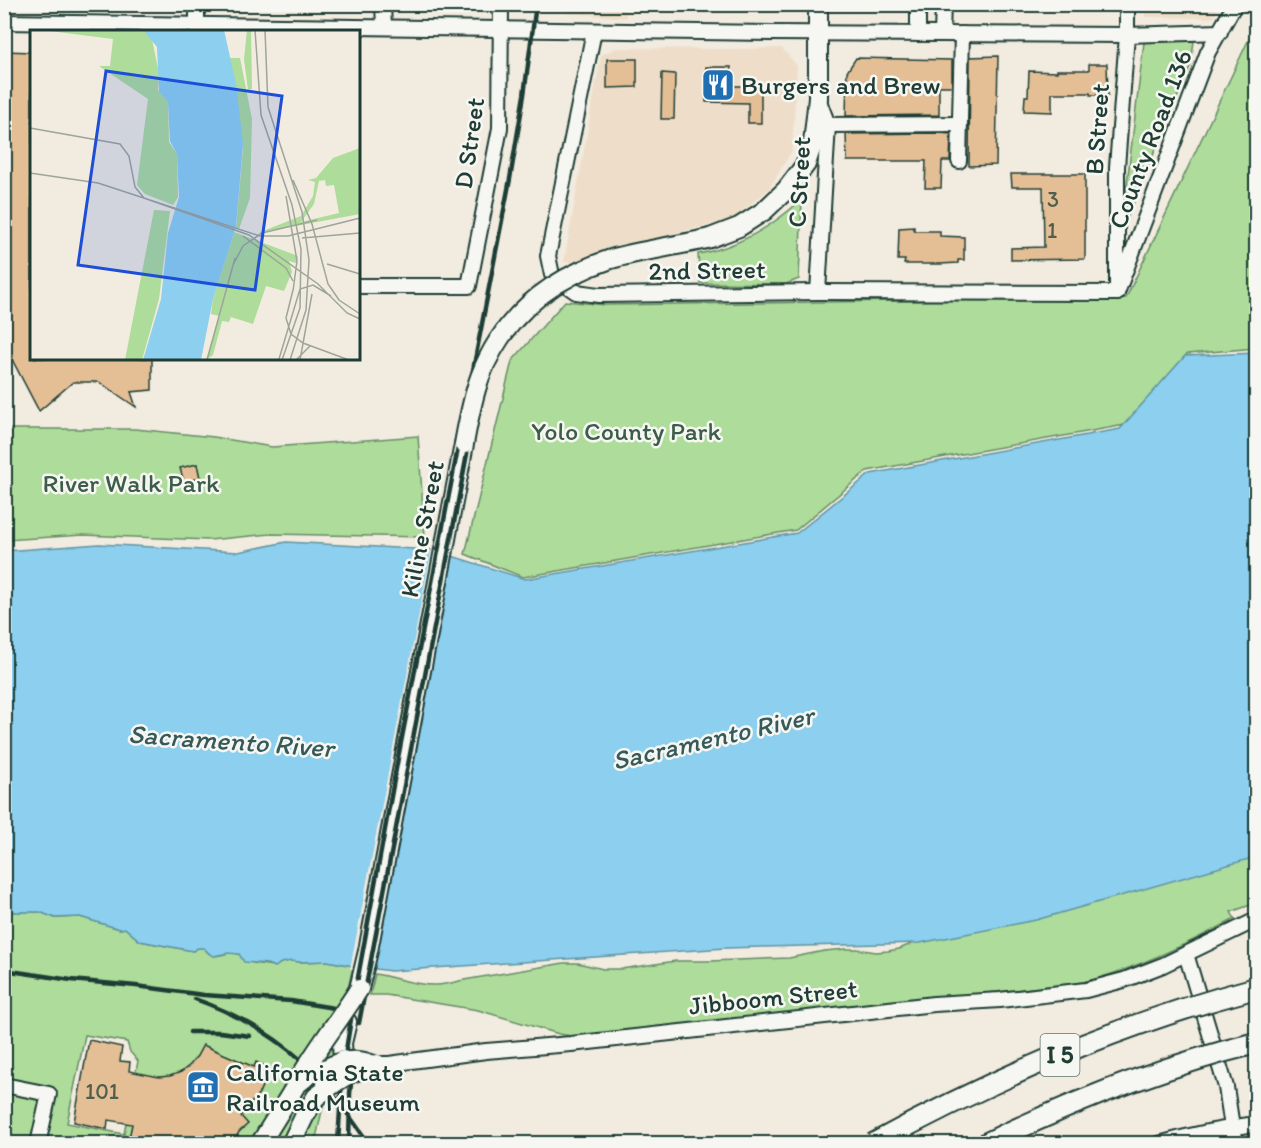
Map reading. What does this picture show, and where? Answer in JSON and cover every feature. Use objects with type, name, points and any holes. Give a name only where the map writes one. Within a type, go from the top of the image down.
[{"type":"highway","name":"I 5","points":[[873,1143],[1023,1070],[1119,1031],[1176,1011],[1257,988]]},
{"type":"highway","name":"I 5","points":[[985,1143],[1121,1086],[1175,1067],[1257,1043]]},
{"type":"main road","name":"C Street","points":[[818,4],[818,99]]},
{"type":"main road","name":"Kiline Street","points":[[343,1060],[344,1030],[368,951],[471,411],[487,361],[513,321],[528,305],[546,290],[566,278],[614,259],[723,234],[754,218],[776,201],[793,182],[810,155],[816,126],[818,99]]},
{"type":"main road","points":[[260,1143],[302,1072],[358,989]]},
{"type":"main road","points":[[291,1143],[316,1097],[343,1060]]},
{"type":"main road","points":[[316,1097],[349,1074],[377,1064]]},
{"type":"street","points":[[197,4],[197,28]]},
{"type":"street","points":[[383,4],[384,27]]},
{"type":"street","name":"D Street","points":[[360,286],[469,286],[500,128],[501,4]]},
{"type":"street","points":[[918,4],[918,34]]},
{"type":"street","points":[[942,34],[943,4]]},
{"type":"street","name":"B Street","points":[[1117,293],[1117,167],[1127,35],[1127,4]]},
{"type":"street","name":"County Road 136","points":[[1117,293],[1208,52],[1235,4]]},
{"type":"street","points":[[4,22],[197,28],[384,27],[918,34],[1127,35],[1220,32]]},
{"type":"street","name":"2nd Street","points":[[594,31],[548,256],[552,274],[576,292],[599,295],[818,292],[1117,293]]},
{"type":"street","points":[[959,161],[962,34]]},
{"type":"street","name":"C Street","points":[[818,99],[828,125],[818,292]]},
{"type":"street","points":[[828,125],[960,124]]},
{"type":"street","name":"Jibboom Street","points":[[292,1092],[314,1073],[343,1060],[359,1059],[377,1064],[389,1064],[486,1051],[1086,990],[1124,980],[1163,965],[1257,920]]},
{"type":"street","points":[[1186,954],[1226,1086],[1232,1127],[1237,1143]]},
{"type":"street","points":[[4,1085],[49,1094],[38,1143]]},
{"type":"street","points":[[1159,1143],[1232,1127],[1257,1125]]},
{"type":"shaded area","points":[[1145,4],[1220,5],[1213,18],[1145,17]]},
{"type":"shaded area","points":[[567,5],[626,5],[626,18],[566,13]]},
{"type":"shaded area","points":[[616,48],[782,48],[797,66],[792,151],[769,189],[731,220],[628,245],[580,263],[564,262],[601,55]]},
{"type":"green space","name":"Yolo County Park","points":[[1256,24],[1256,348],[1187,354],[1125,425],[867,471],[796,530],[523,577],[465,554],[512,361],[565,301],[606,305],[1126,298]]},
{"type":"green space","points":[[1194,41],[1191,64],[1121,233],[1144,42]]},
{"type":"green space","points":[[802,199],[799,279],[786,284],[700,283],[698,254],[741,241],[766,227]]},
{"type":"green space","name":"River Walk Park","points":[[5,429],[135,429],[214,437],[272,447],[418,436],[425,537],[271,534],[209,540],[83,535],[5,540]]},
{"type":"green space","points":[[1256,848],[1256,903],[1231,912],[1235,919],[1129,968],[1080,982],[584,1038],[559,1034],[478,1010],[386,995],[370,995],[375,974],[421,984],[440,985],[564,963],[578,963],[603,969],[621,969],[676,961],[789,958],[846,949],[888,951]]},
{"type":"green space","points":[[5,910],[40,912],[55,918],[80,917],[120,929],[125,928],[140,941],[193,951],[197,948],[204,948],[217,956],[234,953],[254,963],[275,967],[291,960],[328,961],[353,966],[315,1143],[5,1144]],"holes":[[[85,1035],[127,1042],[130,1052],[138,1061],[124,1134],[67,1123]]]},
{"type":"water","name":"Sacramento River","points":[[1256,353],[1256,857],[1036,920],[920,943],[726,948],[391,971],[328,961],[291,961],[275,967],[244,962],[239,954],[228,953],[215,956],[204,948],[193,951],[140,941],[125,928],[120,929],[80,917],[55,918],[40,912],[5,910],[5,551],[99,544],[238,552],[286,542],[433,550],[525,579],[797,533],[870,474],[1120,429],[1185,356]]},
{"type":"pier","points":[[432,547],[452,553],[372,972],[350,969]]},
{"type":"building","points":[[4,51],[30,52],[30,360],[152,360],[152,390],[131,392],[136,407],[99,382],[73,382],[39,411],[4,344]]},
{"type":"building","points":[[998,56],[996,165],[969,166],[970,57]]},
{"type":"building","points":[[856,58],[952,60],[952,86],[939,86],[939,115],[846,116],[847,72]]},
{"type":"building","points":[[607,59],[637,59],[637,87],[607,88]]},
{"type":"building","points":[[1089,64],[1107,64],[1108,95],[1052,93],[1052,112],[1024,111],[1025,96],[1028,96],[1029,71],[1089,70]]},
{"type":"building","points":[[706,67],[731,67],[730,86],[761,86],[761,123],[748,123],[748,103],[706,102]]},
{"type":"building","points":[[662,73],[675,74],[674,119],[661,119]]},
{"type":"building","points":[[846,134],[951,134],[950,161],[942,161],[941,188],[925,188],[926,161],[847,161]]},
{"type":"building","points":[[1011,174],[1085,174],[1085,259],[1011,260],[1011,248],[1044,247],[1043,187],[1012,187]]},
{"type":"building","points":[[914,227],[914,231],[940,231],[940,236],[964,237],[964,260],[958,260],[958,263],[904,264],[905,260],[898,260],[899,228]]},
{"type":"building","points":[[197,464],[200,478],[184,482],[180,468]]},
{"type":"building","name":"California State Railroad Museum","points":[[89,1040],[122,1047],[120,1061],[130,1062],[129,1071],[159,1077],[181,1072],[190,1065],[203,1045],[254,1067],[256,1062],[270,1068],[259,1093],[241,1116],[248,1124],[239,1132],[233,1143],[128,1143],[132,1124],[108,1120],[107,1129],[74,1122]]},
{"type":"railway","points":[[338,1144],[342,1075],[356,988],[510,179],[536,4]]},
{"type":"railway","points":[[359,1023],[486,354]]},
{"type":"railway","points":[[4,970],[71,980],[204,995],[291,1001],[334,1008]]},
{"type":"railway","points":[[195,999],[252,1025],[278,1041],[312,1070],[346,1111],[369,1144]]},
{"type":"railway","points":[[190,1032],[220,1032],[250,1036]]},
{"type":"railway","points":[[349,1144],[354,1052]]},
{"type":"place","name":"Burgers and Brew","points":[[718,85]]},
{"type":"place","name":"California State Railroad Museum","points":[[203,1087]]}]
